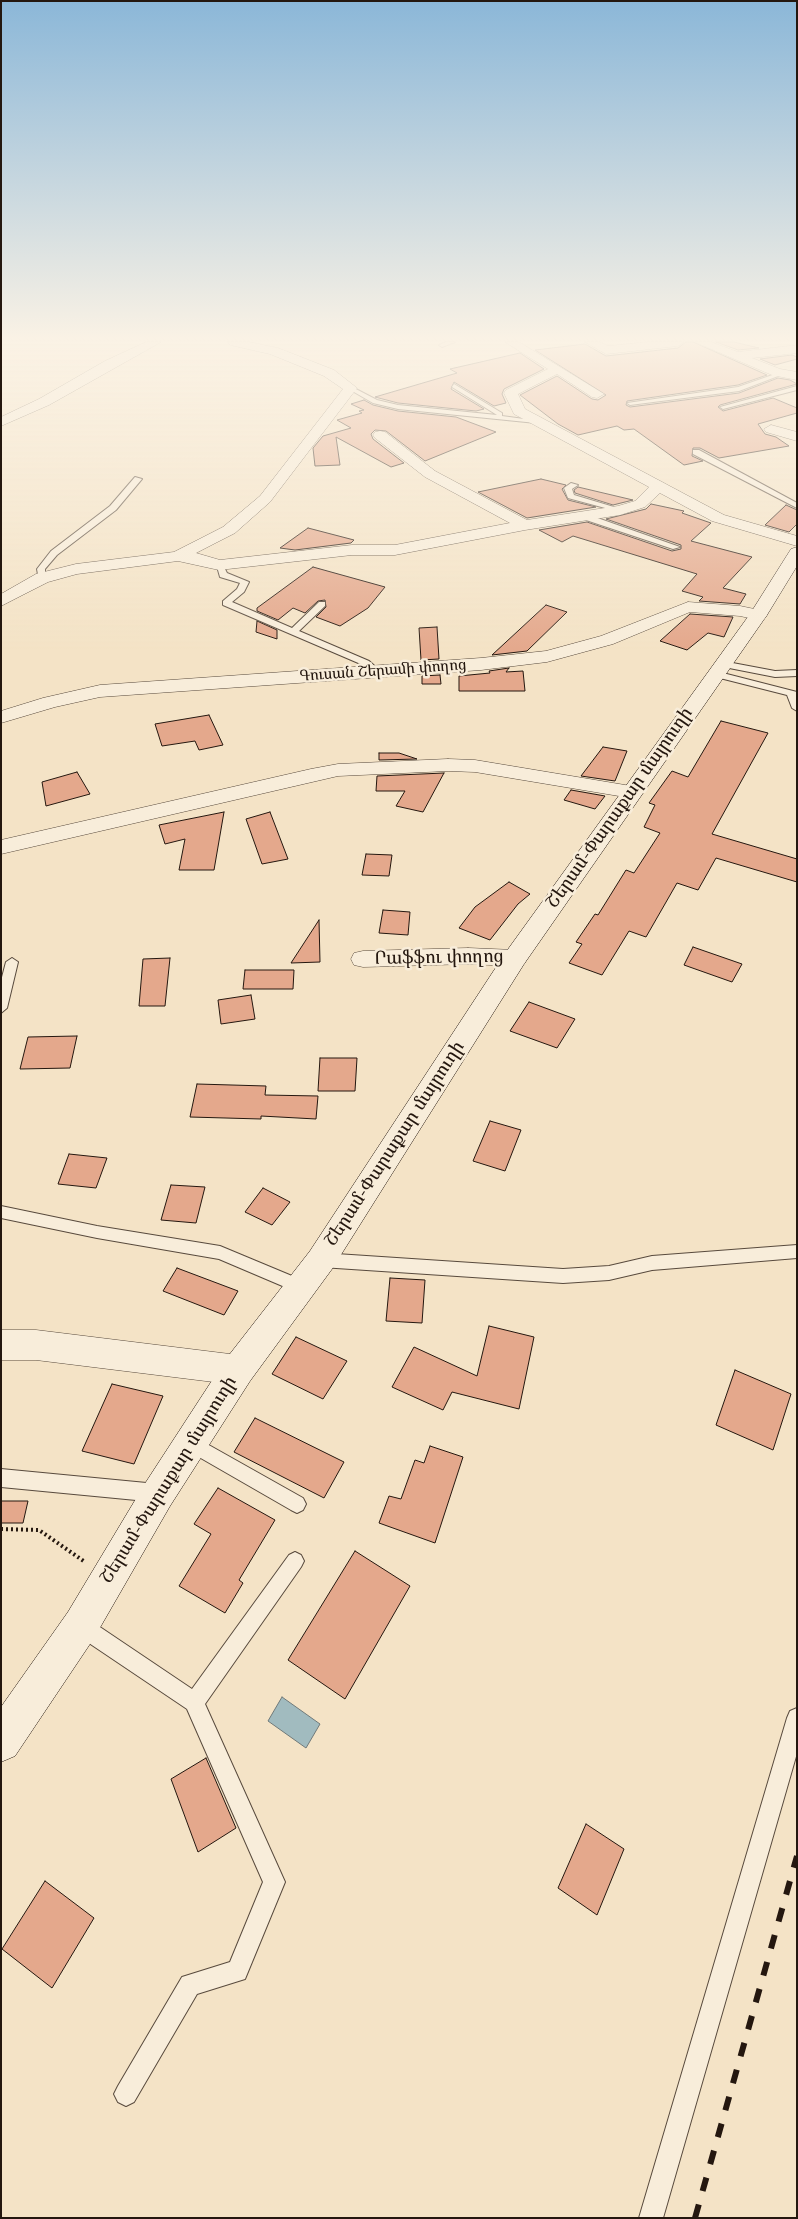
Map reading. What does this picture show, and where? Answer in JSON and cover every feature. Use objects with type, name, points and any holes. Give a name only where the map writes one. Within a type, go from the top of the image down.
[{"type":"street","points":[[178,556],[229,530],[265,498],[306,446]]},
{"type":"street","points":[[394,446],[430,474],[525,525]]},
{"type":"street","points":[[582,446],[718,518],[797,541]]},
{"type":"street","points":[[1,601],[42,578],[76,569],[178,556],[196,558],[219,565],[352,550],[395,550],[525,525],[620,510],[640,504],[658,486]]},
{"type":"street","name":"Շերամ-Փարաքար մայրուղի","points":[[1,1742],[81,1625],[158,1494],[238,1370],[321,1260],[514,958],[758,615],[797,552]]},
{"type":"street","name":"Գուսան Շերամի փողոց","points":[[1,718],[50,702],[100,690],[481,664],[547,656],[607,640],[688,607],[740,611],[758,615]]},
{"type":"street","points":[[1,847],[338,770],[448,765],[475,766],[631,792]]},
{"type":"street","name":"Րաֆֆու փողոց","points":[[362,959],[468,956],[514,958]]},
{"type":"street","points":[[1,1345],[36,1345],[238,1370]]},
{"type":"lane","points":[[696,452],[797,506]]},
{"type":"lane","points":[[42,578],[40,569],[54,552],[113,508],[138,479]]},
{"type":"lane","points":[[574,485],[568,488],[571,496],[620,510]]},
{"type":"lane","points":[[583,516],[676,548]]},
{"type":"lane","points":[[219,565],[223,575],[245,582],[241,590],[226,603],[366,663],[374,670]]},
{"type":"lane","points":[[293,632],[322,604]]},
{"type":"lane","points":[[718,669],[775,674],[797,673]]},
{"type":"lane","points":[[718,669],[794,694],[797,708]]},
{"type":"lane","points":[[1,1008],[12,962]]},
{"type":"lane","points":[[1,1212],[97,1232],[220,1253],[300,1286]]},
{"type":"lane","points":[[321,1260],[564,1276],[609,1273],[652,1263],[797,1251]]},
{"type":"lane","points":[[191,1443],[297,1504]]},
{"type":"lane","points":[[1,1478],[158,1494]]},
{"type":"lane","points":[[194,1702],[295,1561]]},
{"type":"lane","points":[[81,1625],[194,1702],[274,1882],[237,1971],[190,1985],[126,2094]]},
{"type":"lane","points":[[651,2218],[797,1718]]},
{"type":"path","points":[[1,1529],[39,1530],[86,1563]]},
{"type":"water","points":[[282,1697],[320,1724],[306,1748],[268,1721]]},
{"type":"building","points":[[315,446],[337,446],[340,465],[315,466],[313,448]]},
{"type":"building","points":[[352,446],[381,446],[404,463],[391,467]]},
{"type":"building","points":[[405,446],[463,446],[425,461]]},
{"type":"building","points":[[657,446],[789,446],[719,458],[700,448],[693,448],[692,456],[703,461],[684,465]]},
{"type":"building","points":[[541,479],[566,485],[562,489],[568,500],[596,507],[527,518],[478,492]]},
{"type":"building","points":[[578,487],[633,500],[613,505],[575,493],[574,490]]},
{"type":"building","points":[[651,504],[684,511],[682,513],[711,523],[691,541],[752,557],[723,588],[746,594],[740,604],[699,601],[703,597],[682,591],[697,574],[573,536],[562,542],[539,530],[587,522],[672,551],[681,549],[681,545],[606,519],[646,509]]},
{"type":"building","points":[[786,505],[797,510],[797,524],[789,532],[765,525]]},
{"type":"building","points":[[308,528],[354,540],[351,543],[295,550],[280,548]]},
{"type":"building","points":[[313,567],[385,587],[368,608],[340,626],[316,617],[326,607],[325,600],[318,601],[305,613],[293,608],[278,620],[257,611],[257,608]]},
{"type":"building","points":[[546,605],[567,612],[527,651],[492,655]]},
{"type":"building","points":[[690,614],[733,617],[724,637],[708,633],[687,650],[660,641]]},
{"type":"building","points":[[257,621],[277,630],[277,639],[256,632]]},
{"type":"building","points":[[437,627],[439,659],[421,660],[419,628]]},
{"type":"building","points":[[509,668],[506,672],[523,671],[525,691],[459,691],[459,676],[490,673],[489,671]]},
{"type":"building","points":[[440,675],[441,684],[422,684],[422,676]]},
{"type":"building","points":[[209,715],[223,745],[199,750],[195,741],[162,746],[155,724]]},
{"type":"building","points":[[721,721],[768,733],[712,834],[797,859],[797,882],[716,858],[698,890],[677,883],[646,937],[629,931],[602,975],[569,963],[582,944],[576,942],[595,914],[598,915],[626,870],[634,873],[660,833],[644,827],[655,805],[649,803],[672,771],[688,777]]},
{"type":"building","points":[[603,747],[627,751],[615,781],[581,776]]},
{"type":"building","points":[[379,753],[399,753],[417,759],[379,760]]},
{"type":"building","points":[[77,772],[90,794],[46,806],[42,782]]},
{"type":"building","points":[[444,773],[423,812],[396,806],[405,791],[376,791],[377,776]]},
{"type":"building","points":[[571,790],[605,796],[595,809],[564,800]]},
{"type":"building","points":[[224,812],[214,870],[179,870],[185,839],[165,844],[159,825]]},
{"type":"building","points":[[270,812],[288,859],[262,864],[246,819]]},
{"type":"building","points":[[366,854],[392,855],[389,876],[362,875]]},
{"type":"building","points":[[509,882],[530,894],[518,904],[490,940],[459,928],[475,907]]},
{"type":"building","points":[[383,910],[410,912],[408,935],[379,933]]},
{"type":"building","points":[[319,920],[320,962],[291,963]]},
{"type":"building","points":[[693,947],[742,964],[732,982],[684,965]]},
{"type":"building","points":[[170,958],[165,1006],[139,1006],[143,959]]},
{"type":"building","points":[[245,970],[294,970],[293,989],[243,989]]},
{"type":"building","points":[[251,995],[255,1019],[221,1024],[218,1000]]},
{"type":"building","points":[[529,1002],[575,1019],[557,1048],[510,1031]]},
{"type":"building","points":[[77,1036],[70,1068],[20,1069],[28,1037]]},
{"type":"building","points":[[320,1058],[357,1058],[355,1091],[318,1091]]},
{"type":"building","points":[[197,1084],[266,1086],[265,1095],[318,1096],[316,1119],[261,1116],[261,1119],[190,1117]]},
{"type":"building","points":[[490,1121],[521,1130],[505,1171],[473,1161]]},
{"type":"building","points":[[69,1154],[107,1158],[96,1188],[58,1184]]},
{"type":"building","points":[[171,1185],[205,1187],[196,1223],[161,1220]]},
{"type":"building","points":[[263,1188],[290,1202],[272,1225],[245,1212]]},
{"type":"building","points":[[177,1268],[238,1291],[224,1315],[163,1291]]},
{"type":"building","points":[[390,1278],[425,1280],[422,1323],[386,1321]]},
{"type":"building","points":[[489,1326],[534,1337],[519,1409],[452,1392],[443,1410],[392,1387],[414,1347],[477,1376]]},
{"type":"building","points":[[296,1337],[347,1361],[323,1399],[272,1374]]},
{"type":"building","points":[[735,1370],[791,1394],[773,1450],[716,1425]]},
{"type":"building","points":[[112,1384],[163,1396],[134,1464],[82,1451]]},
{"type":"building","points":[[255,1418],[344,1462],[324,1498],[234,1452]]},
{"type":"building","points":[[430,1446],[463,1457],[435,1543],[379,1523],[389,1496],[401,1499],[415,1460],[424,1463]]},
{"type":"building","points":[[218,1488],[275,1520],[239,1580],[243,1583],[225,1613],[179,1586],[211,1534],[194,1524]]},
{"type":"building","points":[[1,1501],[28,1501],[23,1523],[1,1523]]},
{"type":"building","points":[[355,1551],[410,1586],[345,1699],[288,1660]]},
{"type":"building","points":[[206,1758],[236,1828],[198,1852],[171,1779]]},
{"type":"building","points":[[586,1824],[624,1849],[597,1915],[558,1888]]},
{"type":"building","points":[[45,1881],[94,1918],[52,1988],[2,1949]]},
{"type":"railway","points":[[695,2218],[797,1856]]}]
